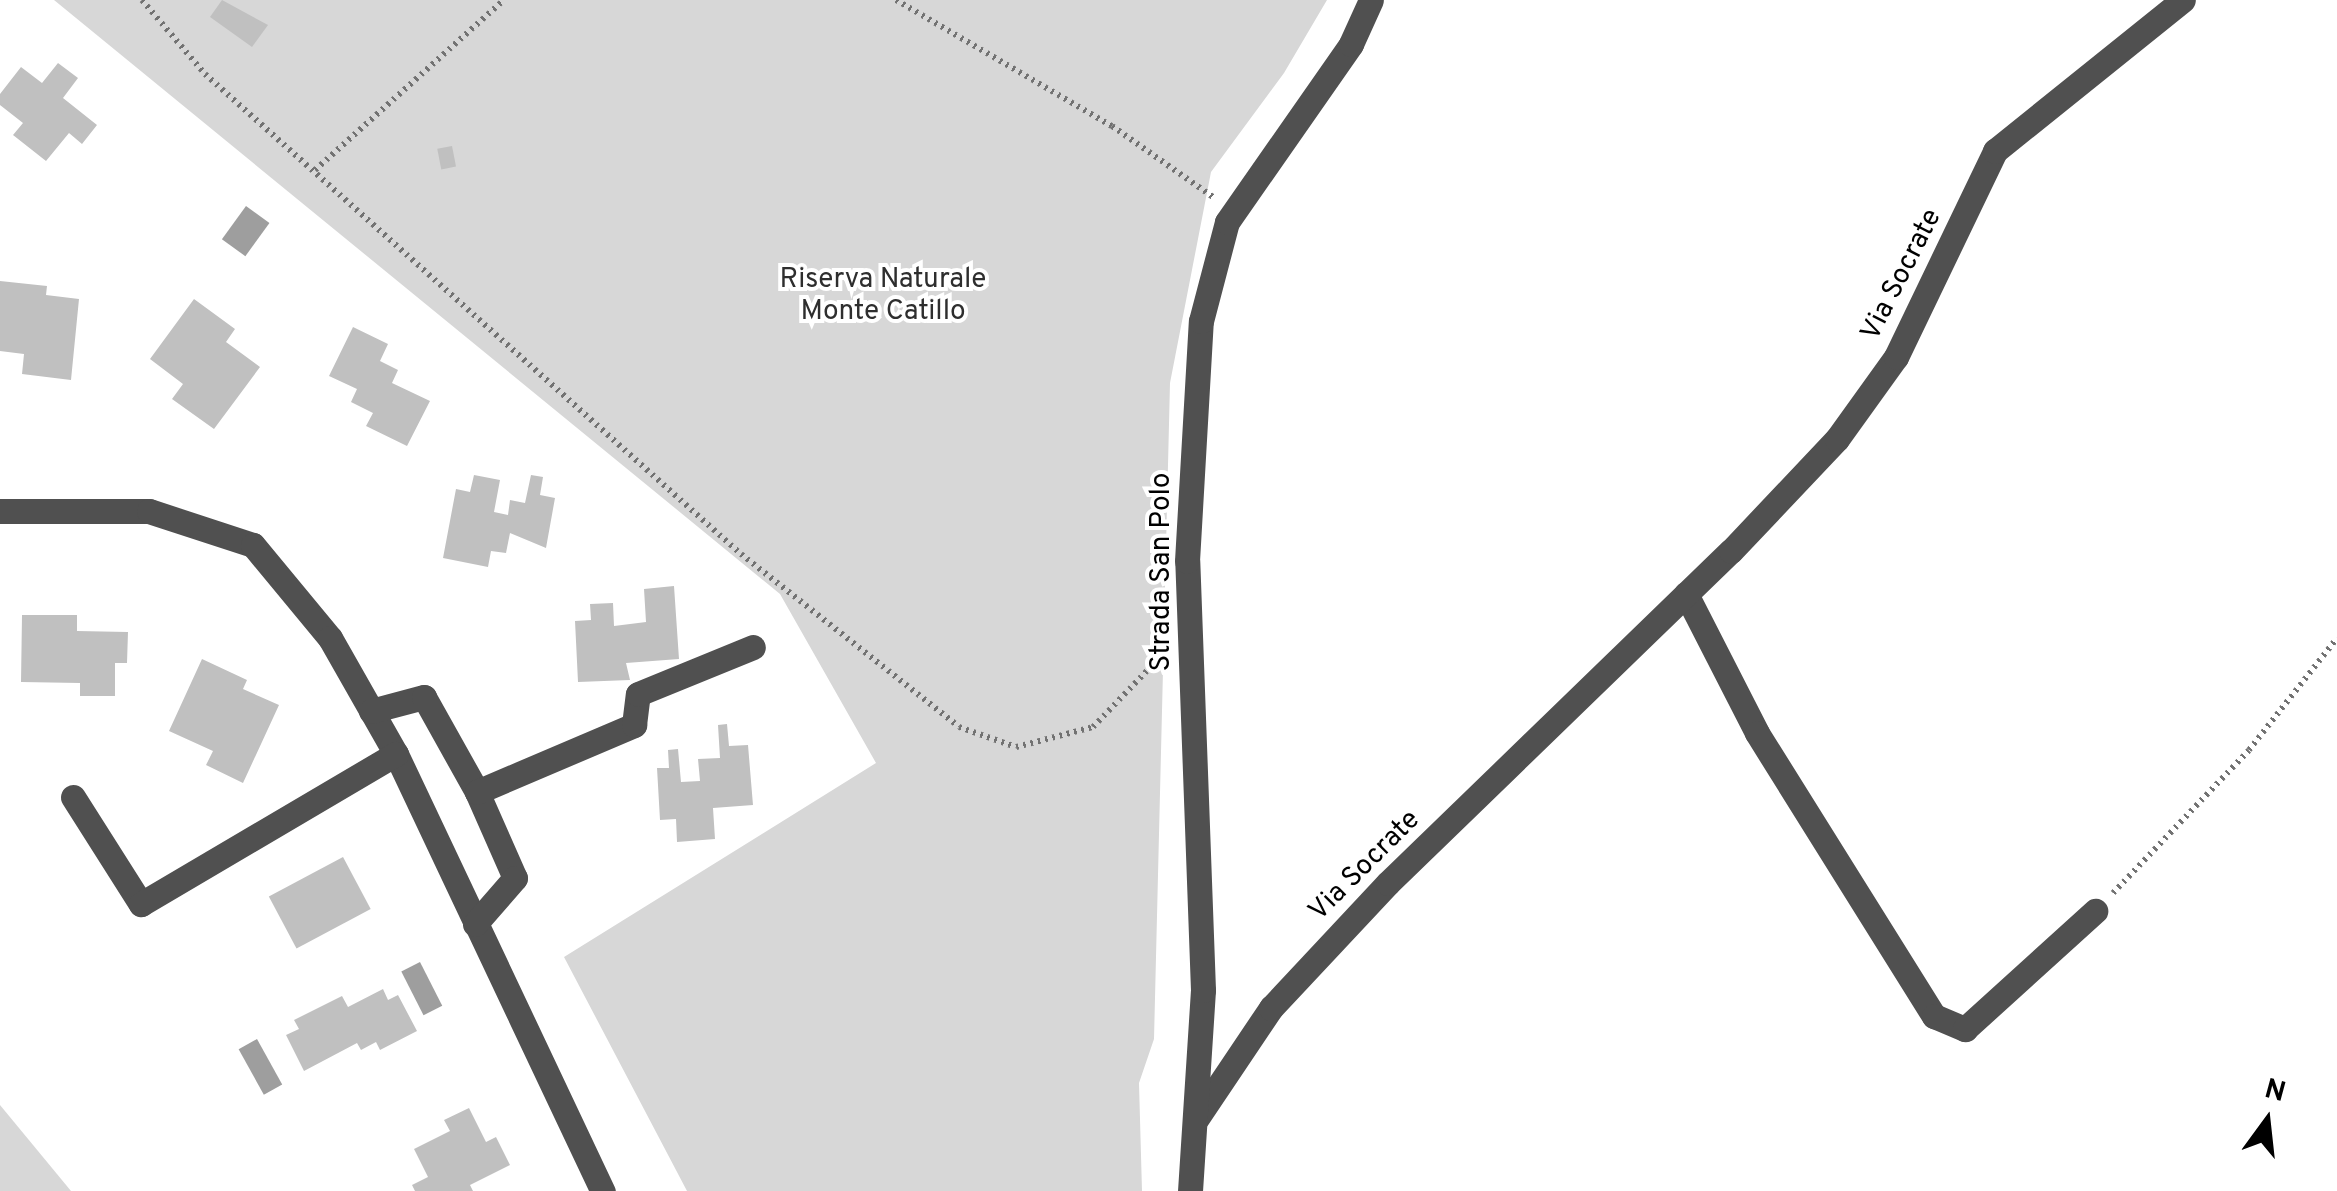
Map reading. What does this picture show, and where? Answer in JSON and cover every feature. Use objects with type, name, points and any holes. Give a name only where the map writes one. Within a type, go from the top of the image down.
[{"type":"street","name":"Strada San Polo","points":[[1190,1191],[1203,990],[1190,622],[1200,320],[1234,211],[1351,44],[1370,0]]},
{"type":"street","name":"Via Socrate","points":[[1197,1118],[1284,994],[1388,883],[1686,594],[1836,439],[1896,357],[1995,152],[2183,0]]},
{"type":"street","points":[[0,511],[149,511],[254,545],[330,638],[396,754],[603,1191]]},
{"type":"street","points":[[1686,594],[1757,733],[1876,934],[1934,1016],[1965,1029],[2095,912]]},
{"type":"street","points":[[477,792],[634,724],[638,694],[753,648]]},
{"type":"street","points":[[371,711],[424,697],[477,792],[514,878],[475,924]]},
{"type":"street","points":[[73,797],[141,904],[304,814],[396,754]]},
{"type":"path","points":[[142,0],[205,74],[741,554],[959,727],[1016,748],[1093,728],[1190,622]]},
{"type":"path","points":[[315,170],[504,0]]},
{"type":"path","points":[[896,0],[1112,126],[1234,211]]},
{"type":"path","points":[[2095,912],[2249,750],[2337,638]]},
{"type":"green space","name":"Riserva Naturale Monte Catillo","points":[[54,0],[1327,0],[1284,73],[1211,172],[1170,383],[1154,1039],[1139,1083],[1142,1191],[687,1191],[564,957],[876,763],[780,594]]},
{"type":"green space","points":[[0,1105],[71,1191],[0,1191]]},
{"type":"shaded area","points":[[246,206],[269,223],[245,256],[222,239]]},
{"type":"shaded area","points":[[420,962],[442,1006],[424,1015],[401,972]]},
{"type":"shaded area","points":[[257,1039],[282,1084],[264,1095],[239,1049]]},
{"type":"building","points":[[222,0],[268,25],[252,47],[210,17]]},
{"type":"building","points":[[58,63],[78,78],[63,98],[97,125],[82,144],[69,133],[46,161],[13,135],[23,123],[0,105],[0,94],[21,67],[42,83]]},
{"type":"building","points":[[452,146],[456,167],[441,169],[437,149]]},
{"type":"building","points":[[0,281],[47,286],[46,295],[79,299],[71,380],[22,374],[24,354],[0,351]]},
{"type":"building","points":[[194,299],[235,329],[226,342],[260,367],[214,429],[172,399],[183,384],[150,359]]},
{"type":"building","points":[[353,327],[388,344],[380,361],[398,370],[392,383],[430,401],[407,446],[366,426],[373,413],[351,402],[357,389],[329,376]]},
{"type":"building","points":[[474,475],[500,480],[494,512],[508,515],[510,500],[525,503],[531,475],[543,477],[540,495],[555,498],[546,548],[510,533],[506,553],[491,551],[488,567],[443,558],[456,489],[470,492]]},
{"type":"building","points":[[674,586],[679,659],[626,663],[630,680],[578,682],[575,621],[591,620],[590,604],[613,603],[614,626],[646,622],[644,589]]},
{"type":"building","points":[[22,615],[77,615],[77,631],[128,632],[127,663],[115,663],[115,696],[80,696],[80,683],[21,682]]},
{"type":"building","points":[[202,659],[247,680],[243,689],[279,705],[243,783],[206,765],[213,751],[169,731]]},
{"type":"building","points":[[727,724],[729,746],[748,745],[753,805],[713,808],[715,839],[677,842],[676,819],[660,820],[657,768],[669,768],[668,750],[678,749],[681,782],[700,781],[698,759],[720,758],[718,725]]},
{"type":"building","points":[[343,857],[371,909],[297,949],[269,896]]},
{"type":"building","points":[[383,989],[388,1000],[398,995],[417,1031],[380,1050],[376,1042],[361,1050],[357,1043],[304,1071],[286,1035],[299,1029],[294,1020],[342,996],[348,1007]]},
{"type":"building","points":[[469,1108],[486,1142],[496,1137],[510,1165],[470,1185],[473,1191],[415,1191],[412,1185],[428,1177],[414,1149],[450,1131],[444,1120]]}]
